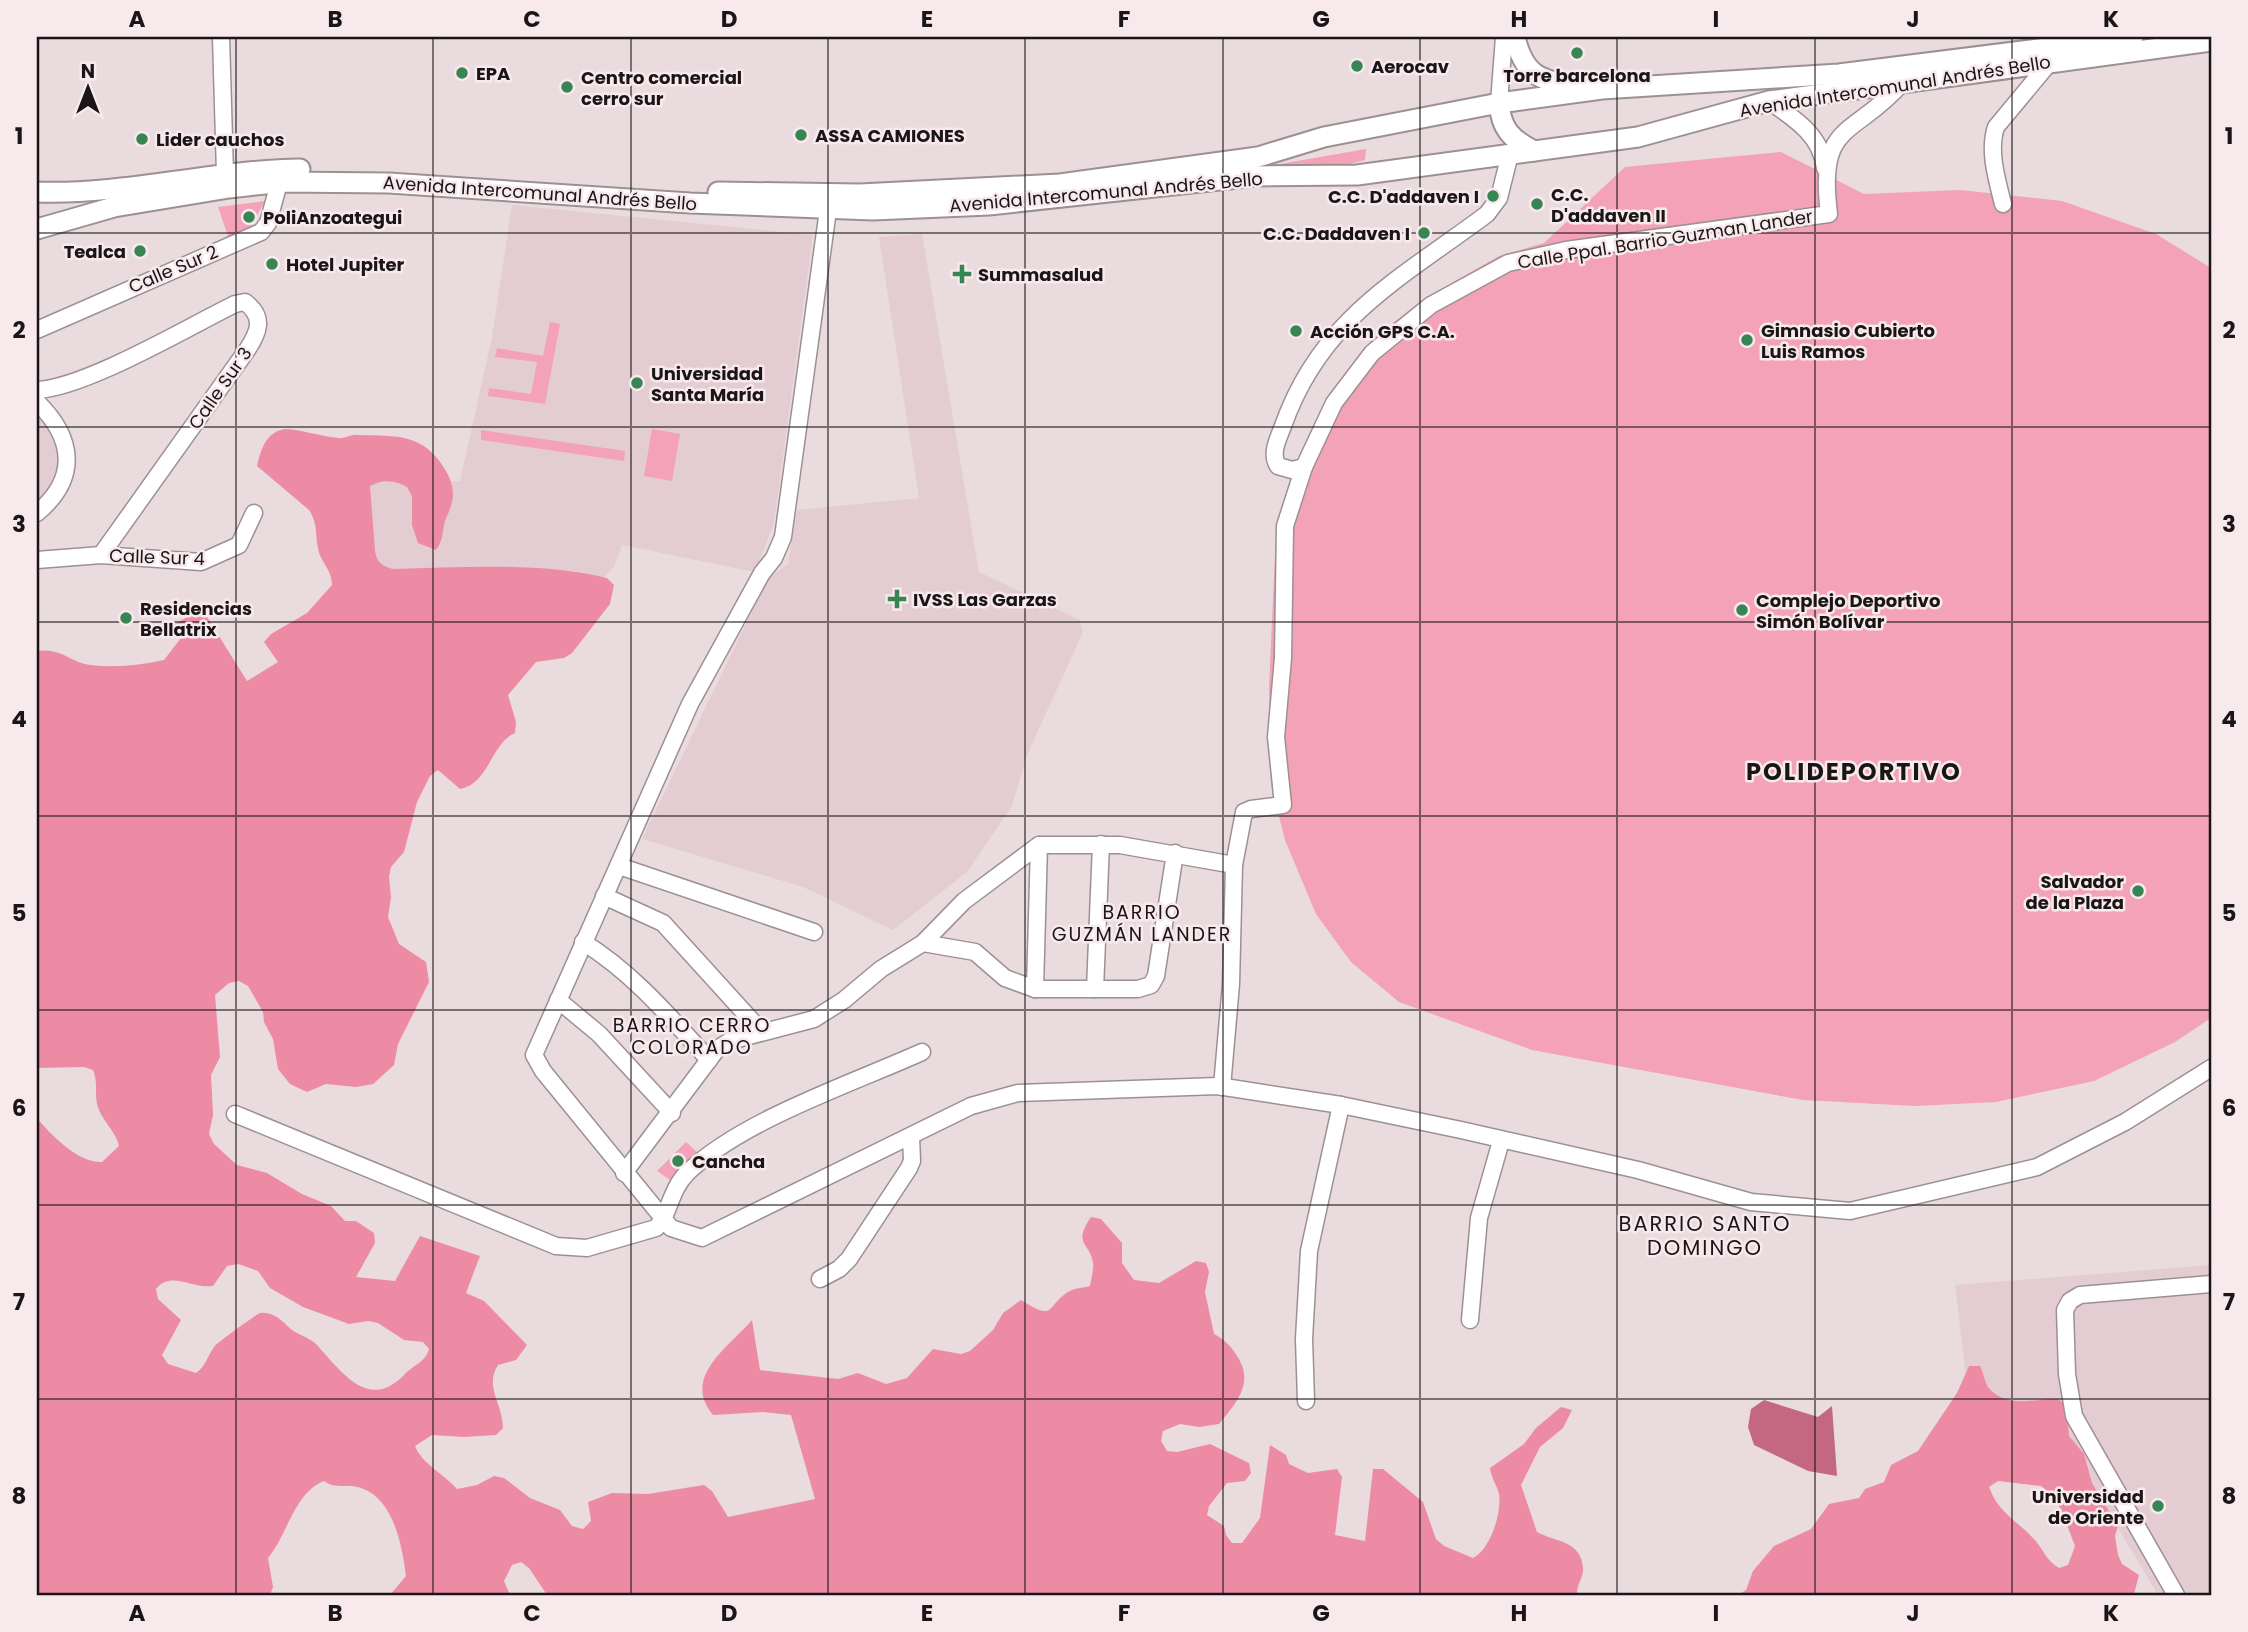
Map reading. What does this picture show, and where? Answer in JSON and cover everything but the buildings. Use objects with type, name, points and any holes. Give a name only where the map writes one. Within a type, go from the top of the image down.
[{"type":"main road","points":[[1515,37],[1523,60],[1532,73],[1548,82],[1602,89]]},
{"type":"main road","name":"Avenida Intercomunal Andrés Bello","points":[[37,229],[114,208],[279,183],[389,183],[828,210],[989,205],[1236,177],[1357,175],[1638,137],[1769,101],[1902,83],[2048,48],[2133,37]]},
{"type":"main road","name":"Avenida Intercomunal Andrés Bello","points":[[37,192],[100,191],[225,173],[358,169],[579,186],[792,194],[1060,184],[1258,157],[1324,137],[1499,103],[1602,89],[1786,79],[2014,44],[2048,48],[2211,41]]},
{"type":"main road","points":[[1499,103],[1500,123],[1514,140],[1534,151]]},
{"type":"street","points":[[221,37],[225,173]]},
{"type":"street","points":[[1499,103],[1504,37]]},
{"type":"street","points":[[2003,204],[1996,179],[1993,137],[1996,127],[2048,48]]},
{"type":"street","name":"Calle Ppal. Barrio Guzman Lander","points":[[1234,865],[1244,812],[1251,808],[1283,806],[1276,737],[1283,658],[1285,526],[1304,467],[1334,403],[1372,353],[1432,305],[1508,263],[1530,257],[1829,214],[1825,168],[1841,133],[1888,99],[1902,83]]},
{"type":"street","points":[[1769,101],[1796,119],[1816,139],[1823,153],[1825,168]]},
{"type":"street","points":[[1304,467],[1285,469],[1274,460],[1291,403],[1312,363],[1338,329],[1364,305],[1487,214],[1499,198],[1510,154]]},
{"type":"street","name":"Calle Sur 2","points":[[37,330],[261,232],[268,223],[279,183]]},
{"type":"street","points":[[828,210],[783,537],[775,558],[762,573],[690,704],[536,1046],[537,1063],[663,1221],[684,1234],[702,1238],[971,1106],[1018,1093],[1222,1087],[1341,1105],[1638,1170],[1751,1202],[1850,1211],[2038,1167],[2125,1122],[2211,1068]]},
{"type":"street","name":"Calle Sur 3","points":[[37,390],[69,383],[89,375],[235,304],[245,302],[258,319],[259,332],[101,555]]},
{"type":"street","points":[[37,402],[57,426],[67,446],[66,471],[57,492],[37,513]]},
{"type":"street","name":"Calle Sur 4","points":[[37,560],[101,555],[201,562],[213,559],[239,545],[254,513]]},
{"type":"street","points":[[624,1173],[672,1113],[717,1049],[730,1041],[762,1031],[814,1019],[923,943],[964,901],[1039,845],[1101,844],[1175,853],[1234,865],[1231,984],[1222,1087]]},
{"type":"street","points":[[1096,989],[1101,844]]},
{"type":"street","points":[[1035,989],[1039,845]]},
{"type":"street","points":[[923,943],[975,952],[1005,978],[1035,989],[1138,989],[1151,985],[1156,976],[1175,853]]},
{"type":"street","points":[[619,866],[814,932]]},
{"type":"street","points":[[604,896],[663,923],[762,1031]]},
{"type":"street","points":[[583,942],[610,959],[641,985],[709,1060]]},
{"type":"street","points":[[558,999],[599,1034],[672,1113]]},
{"type":"street","points":[[235,1114],[556,1246],[587,1248],[646,1233],[663,1221],[669,1199],[685,1175],[713,1151],[747,1130],[922,1052]]},
{"type":"street","points":[[1306,1401],[1304,1339],[1309,1251],[1341,1105]]},
{"type":"street","points":[[820,1279],[839,1269],[849,1259],[909,1168],[912,1161],[911,1137]]},
{"type":"street","points":[[1470,1320],[1479,1218],[1501,1141]]},
{"type":"street","points":[[2176,1595],[2074,1416],[2067,1374],[2065,1310],[2070,1301],[2080,1295],[2211,1284]]},
{"type":"shaded area","points":[[1366,149],[1365,160],[1323,171],[1272,171],[1269,166]]},
{"type":"shaded area","name":"Complejo Deportivo Simón Bolívar","points":[[1781,152],[1864,194],[1960,190],[2062,201],[2156,234],[2211,268],[2211,1018],[2175,1042],[2094,1081],[1996,1102],[1915,1106],[1803,1100],[1532,1050],[1399,1002],[1351,962],[1316,914],[1285,840],[1271,784],[1269,689],[1276,531],[1300,459],[1325,402],[1372,339],[1421,301],[1499,256],[1544,243],[1625,167]]},
{"type":"shaded area","points":[[265,201],[250,228],[229,239],[218,207]]},
{"type":"shaded area","name":"Universidad Santa María","points":[[512,205],[813,235],[774,523],[755,572],[622,545],[614,567],[602,579],[364,579],[370,480],[460,481],[492,337]]},
{"type":"shaded area","name":"IVSS Las Garzas","points":[[922,234],[979,572],[1080,620],[1083,632],[1027,755],[1012,806],[967,872],[893,930],[803,887],[642,839],[768,578],[788,564],[797,510],[919,498],[879,237]]},
{"type":"shaded area","points":[[550,322],[560,324],[545,404],[488,396],[489,388],[531,394],[537,362],[495,357],[497,348],[543,356]]},
{"type":"shaded area","points":[[37,412],[50,422],[58,443],[58,469],[49,489],[37,503]]},
{"type":"shaded area","points":[[285,429],[338,438],[355,435],[398,437],[419,443],[438,459],[449,477],[453,493],[441,542],[436,550],[418,543],[412,525],[412,496],[407,487],[388,481],[370,486],[375,551],[381,564],[387,567],[555,570],[607,578],[614,585],[610,604],[572,653],[564,658],[536,662],[508,695],[516,722],[515,733],[500,745],[477,780],[460,789],[438,770],[430,776],[417,802],[404,852],[391,867],[388,917],[399,944],[426,962],[429,982],[398,1044],[394,1065],[373,1084],[356,1087],[326,1084],[307,1092],[290,1084],[278,1069],[273,1039],[264,1022],[263,1012],[248,986],[239,981],[229,983],[215,995],[220,1057],[211,1075],[213,1115],[209,1134],[214,1144],[237,1165],[267,1173],[302,1194],[331,1206],[345,1221],[356,1221],[374,1233],[375,1243],[356,1277],[395,1281],[420,1236],[480,1256],[466,1293],[484,1301],[527,1345],[516,1360],[498,1365],[494,1373],[493,1388],[503,1428],[496,1435],[432,1435],[415,1446],[428,1464],[457,1489],[477,1485],[494,1476],[504,1478],[530,1498],[560,1510],[572,1526],[583,1529],[591,1521],[588,1502],[612,1493],[648,1494],[704,1485],[712,1491],[728,1517],[815,1499],[791,1415],[763,1412],[713,1415],[705,1401],[702,1388],[705,1375],[721,1352],[752,1320],[760,1370],[838,1379],[858,1373],[886,1384],[907,1378],[933,1349],[961,1354],[970,1351],[993,1330],[1003,1313],[1021,1300],[1045,1311],[1068,1292],[1090,1286],[1093,1263],[1082,1238],[1091,1217],[1101,1219],[1122,1243],[1122,1263],[1134,1280],[1159,1283],[1196,1261],[1206,1263],[1209,1272],[1205,1292],[1214,1334],[1227,1343],[1237,1356],[1242,1366],[1244,1384],[1237,1400],[1219,1424],[1199,1427],[1180,1424],[1163,1431],[1161,1441],[1167,1451],[1177,1452],[1210,1444],[1249,1463],[1251,1473],[1245,1481],[1227,1483],[1209,1506],[1207,1515],[1224,1526],[1232,1543],[1242,1543],[1260,1518],[1270,1445],[1286,1455],[1289,1464],[1308,1473],[1337,1469],[1342,1477],[1335,1535],[1365,1541],[1373,1469],[1383,1469],[1423,1502],[1436,1539],[1444,1546],[1473,1558],[1485,1547],[1494,1530],[1499,1511],[1499,1494],[1490,1468],[1524,1444],[1536,1428],[1561,1407],[1572,1410],[1563,1428],[1540,1447],[1521,1485],[1537,1532],[1566,1543],[1578,1552],[1583,1571],[1577,1595],[547,1595],[529,1568],[521,1562],[512,1565],[504,1581],[510,1595],[390,1595],[406,1576],[399,1538],[389,1513],[381,1502],[361,1488],[333,1485],[324,1481],[314,1487],[298,1504],[268,1558],[273,1587],[270,1595],[37,1595],[37,1118],[66,1147],[84,1158],[102,1162],[119,1146],[97,1105],[93,1070],[84,1067],[37,1068],[37,651],[53,652],[84,664],[100,666],[128,666],[164,660],[181,638],[173,625],[202,609],[247,681],[278,662],[264,642],[271,634],[307,613],[332,585],[330,574],[319,553],[315,524],[309,510],[257,466],[265,442]],"holes":[[[238,1264],[258,1271],[270,1288],[303,1307],[349,1324],[368,1321],[378,1323],[404,1340],[423,1342],[429,1349],[427,1354],[391,1386],[378,1390],[366,1388],[344,1375],[315,1343],[292,1330],[274,1315],[260,1313],[216,1344],[196,1373],[168,1364],[162,1355],[181,1320],[158,1299],[156,1289],[175,1280],[213,1286],[227,1266]]]},
{"type":"shaded area","points":[[652,429],[680,434],[672,481],[644,476]]},
{"type":"shaded area","points":[[481,430],[625,451],[624,461],[481,440]]},
{"type":"shaded area","name":"Cancha","points":[[686,1142],[697,1152],[673,1182],[657,1171]]},
{"type":"shaded area","name":"Universidad de Oriente","points":[[2211,1265],[2211,1595],[2158,1595],[2050,1415],[1971,1416],[1955,1285]]},
{"type":"shaded area","points":[[1969,1366],[1980,1366],[1988,1387],[2003,1398],[2012,1401],[2058,1399],[2066,1405],[2069,1436],[2084,1454],[2092,1483],[2118,1526],[2115,1536],[2118,1555],[2122,1564],[2139,1575],[2134,1594],[1738,1595],[1746,1590],[1753,1571],[1774,1546],[1811,1529],[1829,1504],[1859,1498],[1865,1489],[1884,1482],[1891,1465],[1918,1451],[1957,1393]],"holes":[[[1998,1481],[2041,1486],[2061,1509],[2075,1546],[2068,1565],[2059,1568],[2051,1562],[2033,1538],[2002,1509],[1989,1487]]]},
{"type":"shaded area","points":[[1764,1400],[1818,1417],[1832,1406],[1837,1476],[1808,1471],[1754,1445],[1748,1427],[1751,1409]]},
{"type":"place","name":"Torre barcelona","points":[[1577,53]]},
{"type":"place","name":"Aerocav","points":[[1357,66]]},
{"type":"place","name":"EPA","points":[[462,73]]},
{"type":"place","name":"Centro comercial cerro sur","points":[[567,87]]},
{"type":"place","name":"ASSA CAMIONES","points":[[801,135]]},
{"type":"place","name":"Lider cauchos","points":[[142,139]]},
{"type":"place","name":"C.C. D'addaven I","points":[[1493,196]]},
{"type":"place","name":"C.C. D'addaven II","points":[[1537,204]]},
{"type":"place","name":"PoliAnzoategui","points":[[249,217]]},
{"type":"place","name":"C.C. Daddaven I","points":[[1424,233]]},
{"type":"place","name":"Tealca","points":[[140,251]]},
{"type":"place","name":"Hotel Jupiter","points":[[272,264]]},
{"type":"place","name":"Summasalud","points":[[962,274]]},
{"type":"place","name":"Acción GPS C.A.","points":[[1296,331]]},
{"type":"place","name":"Gimnasio Cubierto Luis Ramos","points":[[1747,340]]},
{"type":"place","name":"Universidad Santa María","points":[[637,383]]},
{"type":"place","name":"IVSS Las Garzas","points":[[897,599]]},
{"type":"place","name":"Complejo Deportivo Simón Bolívar","points":[[1742,610]]},
{"type":"place","name":"Residencias Bellatrix","points":[[126,618]]},
{"type":"place","name":"Salvador de la Plaza","points":[[2138,891]]},
{"type":"place","name":"Cancha","points":[[678,1161]]},
{"type":"place","name":"Universidad de Oriente","points":[[2158,1506]]},
{"type":"district","name":"POLIDEPORTIVO","points":[[1854,771]]},
{"type":"district","name":"BARRIO GUZMÁN LANDER","points":[[1142,923]]},
{"type":"district","name":"BARRIO CERRO COLORADO","points":[[692,1036]]},
{"type":"district","name":"BARRIO SANTO DOMINGO","points":[[1705,1235]]}]
